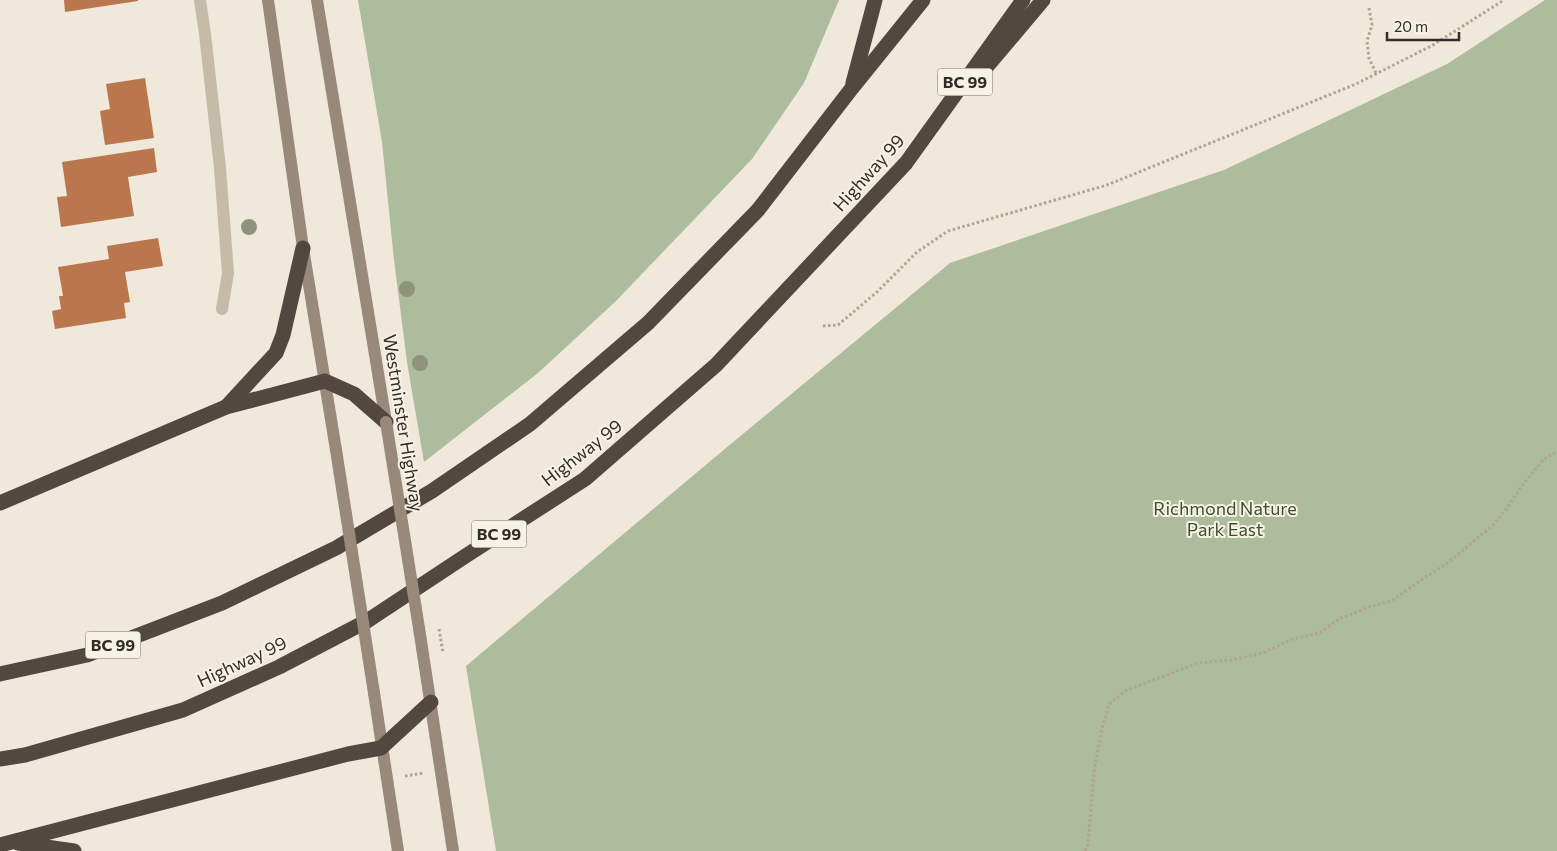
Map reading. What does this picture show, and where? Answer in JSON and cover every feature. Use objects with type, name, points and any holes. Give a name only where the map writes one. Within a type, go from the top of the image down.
[{"type":"highway","points":[[852,88],[875,0]]},
{"type":"highway","name":"BC 99","points":[[0,674],[87,655],[222,603],[336,548],[432,491],[530,424],[648,323],[758,210],[923,0]]},
{"type":"highway","name":"Highway 99","points":[[0,759],[25,755],[183,710],[278,667],[368,621],[585,479],[716,365],[906,163],[1024,0]]},
{"type":"highway","points":[[906,163],[1043,0]]},
{"type":"highway","points":[[226,407],[276,353],[284,335],[303,248]]},
{"type":"highway","points":[[0,503],[226,407],[326,381],[354,394],[386,422]]},
{"type":"highway","points":[[6,844],[348,754],[381,748],[431,702]]},
{"type":"highway","points":[[6,844],[74,851]]},
{"type":"main road","points":[[268,0],[303,248],[326,381],[398,851]]},
{"type":"main road","name":"Westminster Highway","points":[[317,0],[431,702],[453,851]]},
{"type":"street","points":[[200,0],[220,168],[228,273],[222,309]]},
{"type":"path","points":[[823,326],[838,325],[877,292],[917,252],[948,231],[1107,185],[1356,84],[1434,45],[1504,0]]},
{"type":"path","points":[[1369,8],[1372,25],[1367,41],[1370,58],[1376,73]]},
{"type":"path","points":[[1085,851],[1088,844],[1094,772],[1101,732],[1109,704],[1127,690],[1198,663],[1231,660],[1263,653],[1290,640],[1319,633],[1339,619],[1393,600],[1446,564],[1492,526],[1544,459],[1557,451]]},
{"type":"path","points":[[402,776],[426,772]]},
{"type":"green space","points":[[358,0],[839,0],[804,83],[752,159],[616,301],[538,373],[424,462],[407,362],[382,142]]},
{"type":"green space","name":"Richmond Nature Park East","points":[[1545,0],[1557,0],[1557,851],[496,851],[466,666],[950,263],[1224,170],[1447,64]]},
{"type":"building","points":[[64,0],[138,0],[138,1],[65,12]]},
{"type":"building","points":[[145,78],[154,138],[105,145],[100,111],[110,109],[106,84]]},
{"type":"building","points":[[154,148],[157,172],[128,177],[134,216],[61,227],[57,197],[67,196],[62,162]]},
{"type":"building","points":[[158,238],[163,266],[125,272],[130,302],[124,303],[126,318],[55,329],[52,311],[61,309],[59,296],[63,296],[58,267],[109,259],[107,246]]}]
